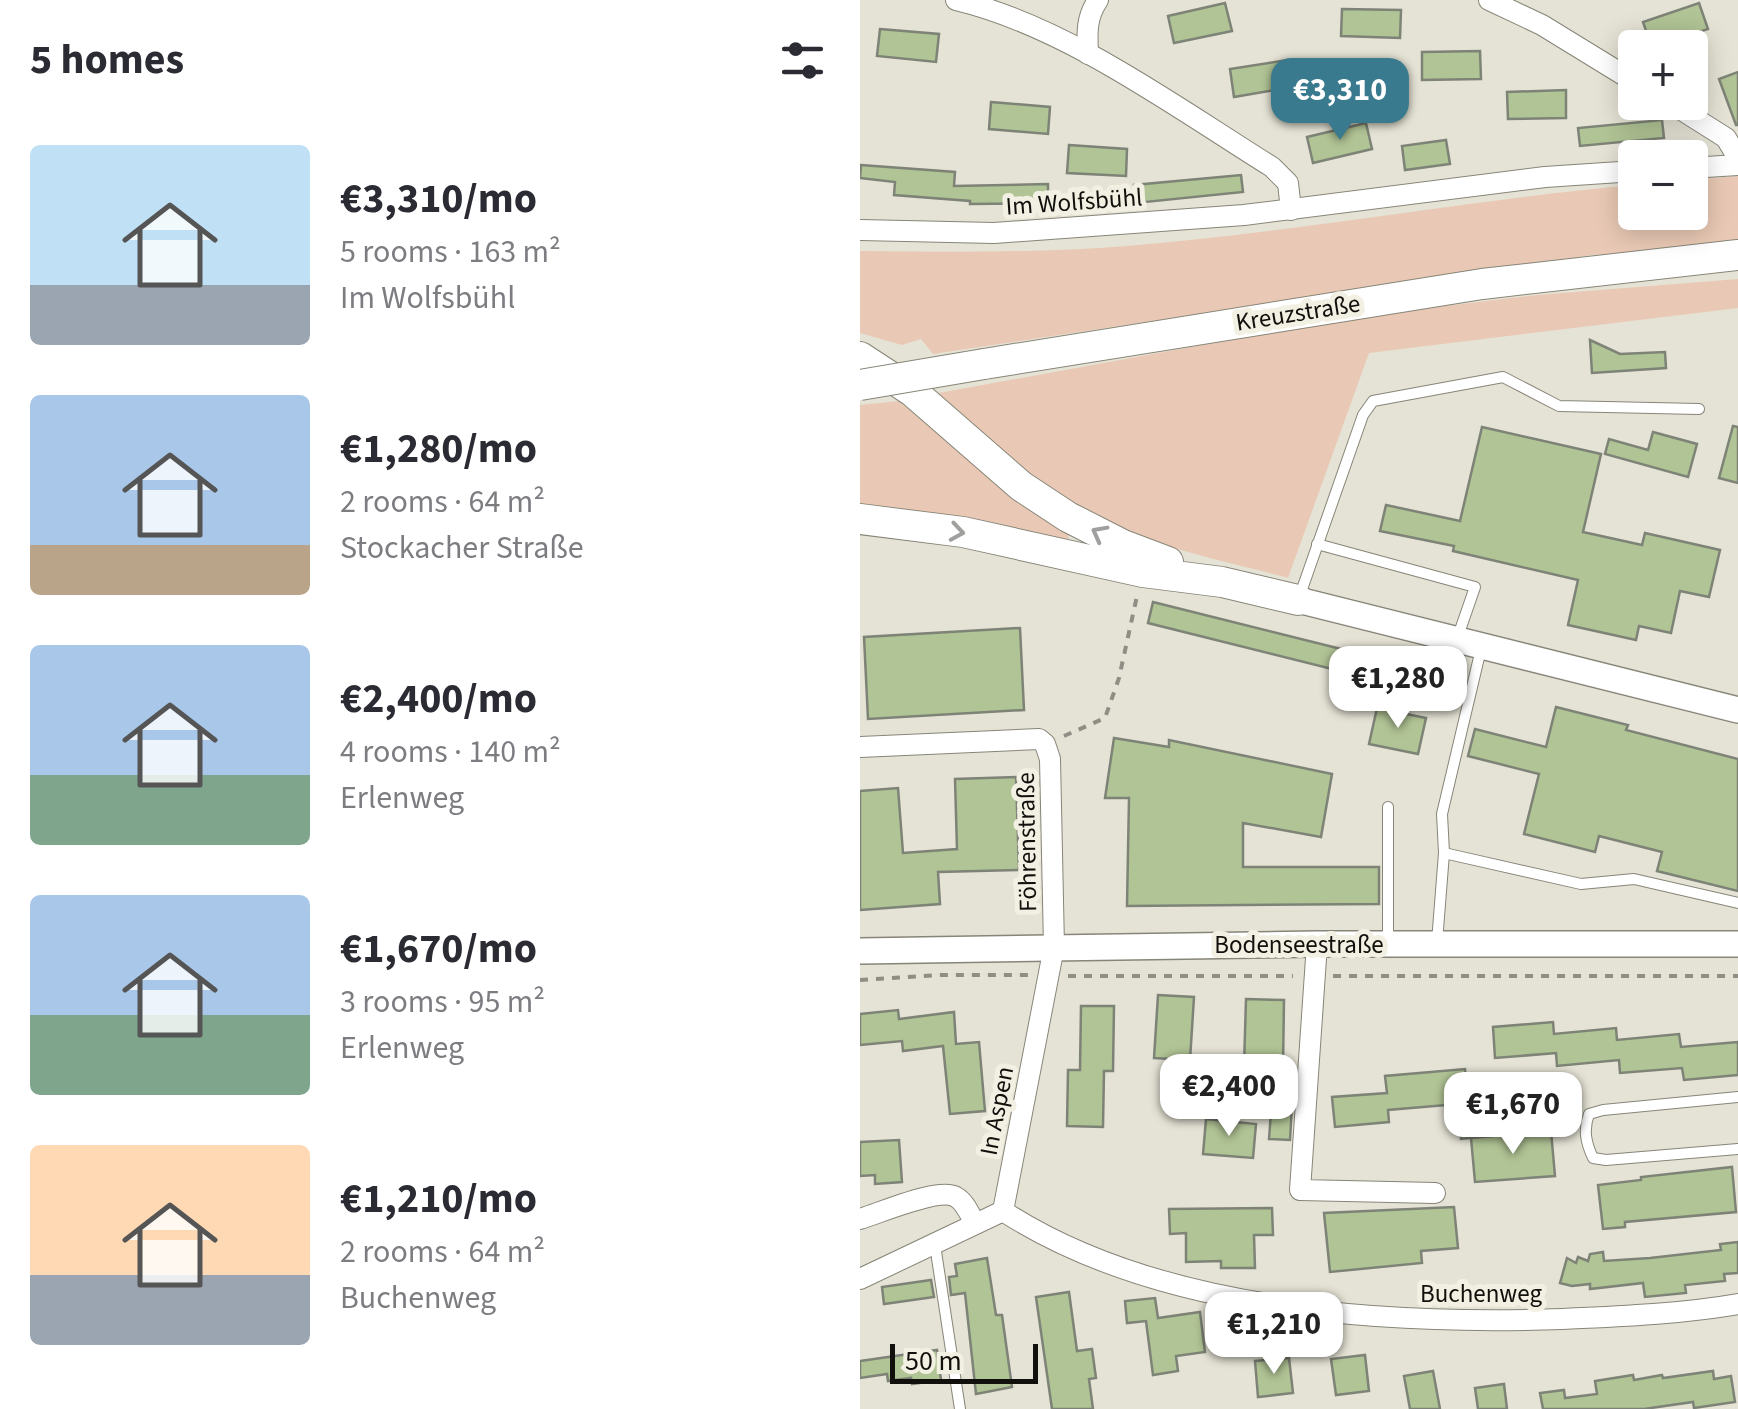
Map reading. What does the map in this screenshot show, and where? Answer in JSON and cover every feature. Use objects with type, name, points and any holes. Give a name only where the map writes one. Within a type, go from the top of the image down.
[{"type":"main road","name":"Kreuzstraße","points":[[860,384],[1482,284],[1738,255]]},
{"type":"main road","points":[[860,357],[912,391],[1021,486],[1068,517],[1123,545],[1222,582]]},
{"type":"main road","points":[[860,519],[963,532],[1143,572],[1222,582],[1298,600]]},
{"type":"street","points":[[956,0],[1006,16],[1088,54],[1272,167],[1288,183],[1291,210]]},
{"type":"street","points":[[1088,54],[1089,13],[1098,0]]},
{"type":"street","points":[[1489,0],[1542,26],[1618,72]]},
{"type":"street","points":[[1697,120],[1726,138],[1738,161],[1708,165]]},
{"type":"street","name":"Im Wolfsbühl","points":[[860,230],[994,233],[1291,210],[1545,177],[1618,172]]},
{"type":"street","points":[[1298,600],[1738,710]]},
{"type":"street","name":"Föhrenstraße","points":[[860,747],[1039,738],[1045,744],[1050,759],[1054,947]]},
{"type":"street","points":[[1317,944],[1300,1190],[1436,1193]]},
{"type":"street","name":"Bodenseestraße","points":[[860,951],[1317,944],[1738,944]]},
{"type":"street","name":"In Aspen","points":[[1003,1211],[1054,947]]},
{"type":"street","points":[[860,1219],[950,1194],[961,1200],[976,1223]]},
{"type":"street","points":[[860,1280],[1003,1211]]},
{"type":"street","name":"Buchenweg","points":[[1003,1211],[1038,1234],[1124,1271],[1222,1294],[1350,1315],[1509,1321],[1626,1316],[1738,1304]]},
{"type":"lane","points":[[1298,600],[1363,414],[1373,400],[1503,377],[1559,406],[1700,408]]},
{"type":"lane","points":[[1317,544],[1475,587],[1442,814],[1444,854],[1437,944]]},
{"type":"lane","points":[[1388,807],[1388,944]]},
{"type":"lane","points":[[1444,854],[1581,884],[1634,878],[1738,902]]},
{"type":"lane","points":[[1738,1097],[1602,1110],[1589,1114],[1585,1124],[1593,1158],[1738,1149]]},
{"type":"lane","points":[[935,1244],[960,1409]]},
{"type":"path","points":[[1045,744],[1105,718],[1119,678],[1143,572]]},
{"type":"shaded area","points":[[1738,176],[1738,243],[1592,255],[933,354],[921,339],[902,345],[860,333],[860,251],[1027,251],[1127,246],[1618,187],[1618,230],[1708,230],[1708,178]]},
{"type":"shaded area","points":[[1738,279],[1738,308],[1369,353],[1288,578],[1153,542],[1102,522],[1020,470],[933,394],[1362,316],[1537,295]]},
{"type":"shaded area","points":[[899,401],[1027,509],[1068,533],[1069,543],[860,508],[860,405]]},
{"type":"building","points":[[1225,3],[1232,31],[1174,43],[1168,16]]},
{"type":"building","points":[[1699,3],[1708,29],[1646,30],[1643,22]]},
{"type":"building","points":[[1342,9],[1401,10],[1400,38],[1341,36]]},
{"type":"building","points":[[880,29],[939,34],[936,62],[877,56]]},
{"type":"building","points":[[1480,51],[1481,79],[1422,80],[1422,52]]},
{"type":"building","points":[[1288,60],[1292,87],[1234,97],[1230,69]]},
{"type":"building","points":[[1738,72],[1738,125],[1736,125],[1719,79]]},
{"type":"building","points":[[1566,90],[1566,118],[1508,119],[1507,92]]},
{"type":"building","points":[[991,102],[1050,107],[1048,134],[989,129]]},
{"type":"building","points":[[1662,120],[1664,138],[1580,146],[1578,128]]},
{"type":"building","points":[[1366,123],[1372,149],[1313,163],[1307,137]]},
{"type":"building","points":[[1446,140],[1450,164],[1405,170],[1402,146]]},
{"type":"building","points":[[1069,145],[1127,149],[1126,176],[1067,173]]},
{"type":"building","points":[[861,165],[955,172],[954,186],[1048,184],[1048,203],[970,204],[894,195],[895,182],[860,178]]},
{"type":"building","points":[[1241,175],[1243,192],[1136,203],[1134,185]]},
{"type":"building","points":[[1590,340],[1620,354],[1665,352],[1666,368],[1592,373]]},
{"type":"building","points":[[1733,426],[1738,427],[1738,483],[1719,478]]},
{"type":"building","points":[[1482,427],[1601,454],[1583,532],[1642,545],[1645,533],[1720,550],[1709,597],[1680,591],[1671,633],[1639,626],[1636,640],[1568,625],[1578,580],[1453,551],[1454,546],[1380,531],[1386,505],[1460,521]]},
{"type":"building","points":[[1653,432],[1697,444],[1688,477],[1605,454],[1609,439],[1648,450]]},
{"type":"building","points":[[1153,602],[1361,654],[1356,675],[1148,623]]},
{"type":"building","points":[[1020,628],[1024,710],[868,719],[864,637]]},
{"type":"building","points":[[1556,707],[1738,759],[1738,891],[1657,871],[1662,852],[1599,836],[1595,852],[1524,834],[1539,774],[1468,756],[1475,729],[1546,747]]},
{"type":"building","points":[[1377,708],[1426,718],[1418,754],[1369,744]]},
{"type":"building","points":[[1114,738],[1169,747],[1169,740],[1332,774],[1321,837],[1243,823],[1243,867],[1379,867],[1379,904],[1127,906],[1129,798],[1105,798]]},
{"type":"building","points":[[1016,777],[1019,870],[938,872],[940,904],[860,910],[860,791],[898,788],[903,853],[957,849],[955,779]]},
{"type":"building","points":[[1158,995],[1194,997],[1190,1060],[1154,1058]]},
{"type":"building","points":[[1246,999],[1284,1000],[1283,1067],[1244,1066]]},
{"type":"building","points":[[1081,1006],[1114,1006],[1113,1071],[1104,1071],[1103,1127],[1067,1126],[1068,1070],[1080,1070]]},
{"type":"building","points":[[898,1010],[899,1019],[954,1012],[956,1044],[979,1042],[985,1111],[950,1114],[943,1046],[903,1051],[902,1041],[860,1045],[860,1014]]},
{"type":"building","points":[[1553,1022],[1554,1034],[1616,1028],[1617,1040],[1679,1034],[1681,1047],[1738,1042],[1738,1075],[1684,1080],[1682,1068],[1620,1073],[1619,1060],[1557,1066],[1556,1053],[1495,1058],[1493,1027]]},
{"type":"building","points":[[1465,1069],[1468,1103],[1479,1103],[1481,1137],[1461,1139],[1458,1104],[1388,1110],[1389,1122],[1335,1127],[1332,1097],[1387,1093],[1385,1076]]},
{"type":"building","points":[[1273,1086],[1293,1088],[1290,1140],[1269,1139]]},
{"type":"building","points":[[1206,1119],[1256,1124],[1253,1158],[1203,1154]]},
{"type":"building","points":[[1551,1131],[1555,1176],[1475,1182],[1471,1138]]},
{"type":"building","points":[[899,1140],[902,1182],[875,1184],[875,1175],[860,1176],[860,1142]]},
{"type":"building","points":[[1732,1167],[1736,1212],[1625,1222],[1625,1227],[1603,1229],[1598,1185]]},
{"type":"building","points":[[1454,1207],[1458,1248],[1421,1251],[1422,1263],[1330,1272],[1324,1213]]},
{"type":"building","points":[[1272,1208],[1273,1235],[1254,1235],[1255,1268],[1221,1268],[1221,1261],[1186,1262],[1186,1233],[1170,1234],[1169,1209]]},
{"type":"building","points":[[1738,1242],[1738,1273],[1724,1274],[1725,1281],[1685,1285],[1686,1293],[1645,1297],[1643,1283],[1590,1289],[1590,1284],[1560,1283],[1567,1258],[1576,1263],[1578,1257],[1588,1261],[1590,1254],[1603,1252],[1604,1261],[1650,1258],[1721,1250],[1720,1244]]},
{"type":"building","points":[[987,1258],[996,1315],[1002,1315],[1012,1387],[976,1394],[965,1293],[951,1295],[949,1277],[957,1276],[955,1264]]},
{"type":"building","points":[[931,1280],[934,1297],[884,1304],[882,1287]]},
{"type":"building","points":[[1069,1292],[1077,1351],[1092,1349],[1096,1378],[1089,1379],[1093,1409],[1052,1409],[1036,1297]]},
{"type":"building","points":[[1155,1298],[1158,1318],[1200,1312],[1205,1352],[1176,1356],[1178,1371],[1153,1375],[1146,1321],[1127,1323],[1125,1301]]},
{"type":"building","points":[[937,1350],[941,1380],[912,1384],[911,1378],[888,1381],[887,1374],[860,1378],[860,1361]]},
{"type":"building","points":[[1365,1355],[1369,1391],[1336,1395],[1331,1359]]},
{"type":"building","points":[[1289,1358],[1293,1393],[1258,1397],[1255,1361]]},
{"type":"building","points":[[1433,1371],[1440,1409],[1410,1409],[1404,1376]]},
{"type":"building","points":[[1713,1371],[1714,1379],[1731,1376],[1735,1402],[1694,1408],[1693,1402],[1644,1409],[1543,1409],[1540,1393],[1564,1390],[1565,1398],[1597,1394],[1595,1381]]},
{"type":"building","points":[[1504,1384],[1507,1409],[1478,1409],[1475,1388]]}]
